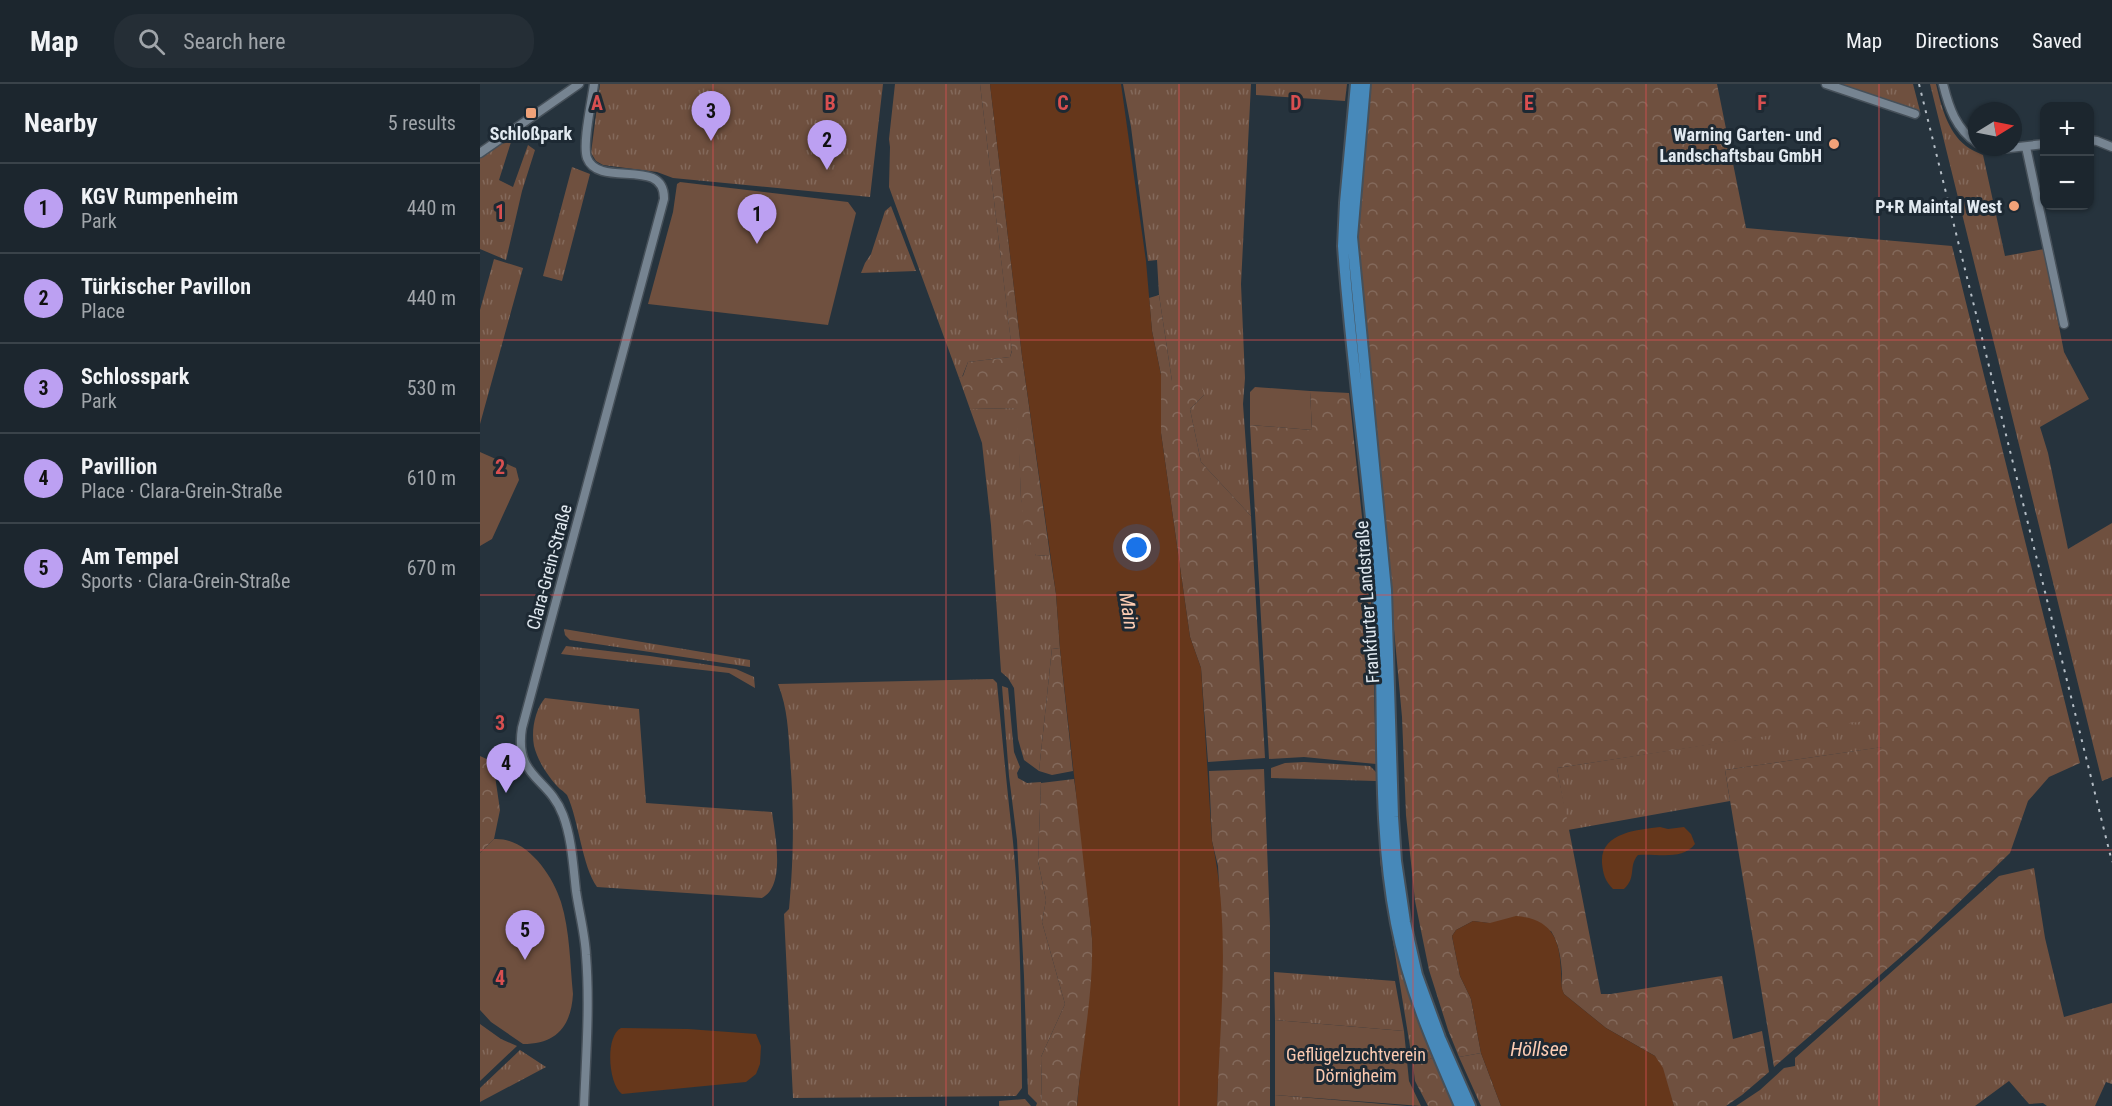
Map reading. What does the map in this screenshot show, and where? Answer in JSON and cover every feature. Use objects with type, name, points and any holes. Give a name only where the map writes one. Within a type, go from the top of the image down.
[{"type":"main road","name":"Frankfurter Landstraße","points":[[1356,84],[1343,246],[1378,593],[1387,861],[1396,923],[1411,984],[1421,1017],[1460,1106]]},
{"type":"main road","name":"Frankfurter Landstraße","points":[[1365,84],[1352,237],[1354,282],[1386,590],[1396,861],[1405,922],[1417,975],[1440,1038],[1470,1106]]},
{"type":"street","points":[[480,153],[579,84]]},
{"type":"street","name":"Clara-Grein-Straße","points":[[584,1106],[588,1049],[586,953],[569,835],[559,807],[527,768],[522,756],[520,741],[664,199],[662,186],[656,179],[603,171],[589,161],[586,147],[594,84]]},
{"type":"street","points":[[1826,84],[1915,114]]},
{"type":"street","points":[[1943,84],[1956,121],[1968,137]]},
{"type":"street","points":[[2094,141],[2112,147]]},
{"type":"street","points":[[2022,147],[2040,145]]},
{"type":"street","points":[[2026,147],[2064,324]]},
{"type":"green space","name":"Schloßpark","points":[[600,84],[883,84],[870,197],[673,178],[657,172],[603,165],[596,161],[591,153]]},
{"type":"green space","points":[[895,84],[980,84],[1012,350],[1010,357],[968,362],[962,377],[959,378],[889,187],[889,139]]},
{"type":"green space","points":[[980,84],[990,84],[1022,356],[1050,555],[1036,556],[1024,527],[1017,408],[970,409],[959,378],[963,376],[968,362],[1010,357],[1012,351]]},
{"type":"green space","points":[[1123,84],[1251,84],[1241,284],[1245,378],[1243,404],[1251,516],[1201,462],[1190,409],[1204,395],[1172,381],[1159,295],[1157,260],[1148,261],[1131,127]]},
{"type":"green space","points":[[1256,84],[1347,84],[1345,101],[1256,95]]},
{"type":"green space","points":[[1371,84],[1717,84],[1746,228],[1952,246],[2080,763],[2049,777],[2028,801],[2010,853],[1918,942],[1774,1067],[1725,770],[1882,747],[1878,719],[1557,768],[1601,994],[1722,976],[1733,1039],[1762,1031],[1769,1072],[1726,1106],[1674,1106],[1655,1056],[1606,1028],[1564,994],[1559,951],[1551,931],[1473,921],[1456,930],[1452,936],[1460,976],[1471,999],[1481,1053],[1459,1057],[1448,1030],[1429,970],[1415,901],[1406,815],[1402,717],[1358,235]]},
{"type":"green space","points":[[1839,84],[1913,84],[1920,111]]},
{"type":"green space","points":[[1930,84],[1936,84],[1949,125],[1959,140],[1968,147],[1968,156],[1983,156],[2005,256],[2044,249],[2064,352],[2089,399],[2040,427],[2048,453],[2068,549],[2112,523],[2112,777],[2102,781]]},
{"type":"green space","points":[[511,142],[499,180],[513,187],[528,145],[535,150],[522,191],[506,260],[480,249],[480,157],[500,144]]},
{"type":"green space","points":[[572,167],[590,174],[562,281],[543,276]]},
{"type":"green space","points":[[680,182],[848,202],[856,213],[828,325],[648,304],[673,212],[677,184]]},
{"type":"green space","points":[[891,206],[916,271],[861,273],[871,254],[885,211]]},
{"type":"green space","points":[[494,259],[523,268],[480,424],[480,310]]},
{"type":"green space","points":[[1159,295],[1172,381],[1201,381],[1204,395],[1190,409],[1201,462],[1251,516],[1265,758],[1208,762],[1201,668],[1190,637],[1161,433],[1161,375],[1152,331],[1149,298]]},
{"type":"green space","points":[[1255,387],[1310,391],[1312,430],[1250,425],[1250,392]]},
{"type":"green space","points":[[1310,391],[1349,393],[1372,612],[1376,764],[1304,757],[1269,759],[1250,425],[1312,430]]},
{"type":"green space","points":[[1018,408],[1021,499],[1036,556],[1050,555],[1056,594],[1060,649],[1052,648],[1039,771],[1024,760],[1018,739],[1014,688],[1001,672],[991,525],[982,443],[970,409]]},
{"type":"green space","points":[[480,452],[516,468],[519,480],[492,539],[480,546]]},
{"type":"green space","points":[[564,629],[750,660],[750,667],[570,640],[565,635]]},
{"type":"green space","points":[[566,646],[736,669],[754,677],[755,688],[729,673],[561,654]]},
{"type":"green space","points":[[1052,648],[1060,649],[1073,771],[1052,775],[1039,771]]},
{"type":"green space","points":[[993,679],[997,683],[1016,873],[1022,1088],[1016,1096],[793,1098],[784,914],[789,909],[791,889],[792,796],[787,720],[778,684]]},
{"type":"green space","points":[[1002,686],[1008,688],[1014,752],[1020,767],[1017,773],[1018,778],[1027,783],[1041,782],[1038,861],[1046,900],[1042,922],[1065,1004],[1041,1057],[1042,1106],[1036,1106],[1037,1103],[1028,1094],[1017,840]]},
{"type":"green space","points":[[545,698],[639,709],[646,803],[772,812],[777,872],[769,892],[762,898],[597,887],[584,856],[575,817],[567,795],[548,775],[534,746],[535,720]]},
{"type":"green space","points":[[1878,718],[1883,747],[1725,770],[1730,801],[1568,830],[1557,768]]},
{"type":"green space","points":[[480,756],[493,762],[500,810],[494,839],[480,853]]},
{"type":"green space","points":[[1285,763],[1370,766],[1376,772],[1376,781],[1271,778],[1271,768]]},
{"type":"green space","points":[[1264,769],[1270,925],[1270,1106],[1217,1106],[1222,938],[1218,866],[1212,841],[1209,771]]},
{"type":"green space","points":[[1074,779],[1092,943],[1093,970],[1090,1004],[1077,1106],[1042,1106],[1041,1057],[1065,1004],[1042,922],[1046,900],[1038,861],[1041,783]]},
{"type":"green space","points":[[1379,781],[1435,1057],[1413,1065],[1380,861]]},
{"type":"green space","points":[[494,839],[517,844],[536,859],[551,880],[561,902],[569,948],[572,1005],[560,1031],[545,1041],[523,1044],[491,1022],[480,1010],[480,853]]},
{"type":"green space","points":[[2034,868],[2045,938],[2064,1017],[2112,1003],[2112,1084],[2106,1082],[2095,1106],[2029,1104],[2009,1081],[1975,1106],[1736,1106],[1760,1090],[1784,1068],[1795,1066],[1795,1058],[1999,876]]},
{"type":"green space","points":[[1274,972],[1395,981],[1404,1031],[1275,1020]]},
{"type":"green space","name":"Geflügelzuchtverein Dörnigheim","points":[[1275,1020],[1404,1031],[1409,1081],[1421,1106],[1275,1095]]},
{"type":"green space","points":[[480,1024],[501,1039],[517,1046],[480,1081]]},
{"type":"green space","points":[[520,1050],[546,1067],[480,1102],[480,1088]]},
{"type":"green space","points":[[1481,1053],[1501,1106],[1481,1106],[1459,1057]]},
{"type":"green space","points":[[1435,1057],[1456,1106],[1428,1106],[1415,1081],[1413,1065]]},
{"type":"green space","points":[[1275,1095],[1407,1106],[1275,1106]]},
{"type":"green space","points":[[1025,1099],[1031,1106],[999,1106],[999,1101]]},
{"type":"water","name":"Main","points":[[990,84],[1121,84],[1146,261],[1152,331],[1161,375],[1161,433],[1190,637],[1201,668],[1212,841],[1218,873],[1223,939],[1217,1106],[1077,1106],[1089,1001],[1092,938],[1056,594],[1022,356]]},
{"type":"water","points":[[1660,827],[1668,829],[1684,827],[1691,834],[1695,844],[1683,853],[1638,855],[1633,863],[1632,876],[1628,885],[1624,889],[1613,889],[1606,880],[1602,867],[1603,853],[1607,845],[1622,834]]},
{"type":"water","name":"Höllsee","points":[[1516,916],[1538,921],[1551,932],[1556,940],[1564,994],[1606,1028],[1655,1056],[1663,1068],[1674,1106],[1501,1106],[1481,1053],[1471,999],[1460,976],[1452,936],[1456,930],[1473,921],[1490,923]]},
{"type":"water","points":[[621,1028],[688,1029],[756,1034],[761,1046],[760,1064],[756,1074],[746,1082],[622,1094],[614,1081],[610,1060],[612,1040]]},
{"type":"railway","points":[[1919,84],[2112,862]]},
{"type":"place","name":"Schloßpark","points":[[531,113]]},
{"type":"place","name":"Schlosspark","points":[[711,141]]},
{"type":"place","name":"Warning Garten- und Landschaftsbau GmbH","points":[[1834,144]]},
{"type":"place","name":"Türkischer Pavillon","points":[[827,170]]},
{"type":"place","name":"P+R Maintal West","points":[[2014,206]]},
{"type":"place","name":"KGV Rumpenheim","points":[[757,244]]},
{"type":"place","name":"Pavillion","points":[[506,793]]},
{"type":"place","name":"Am Tempel","points":[[525,960]]}]
